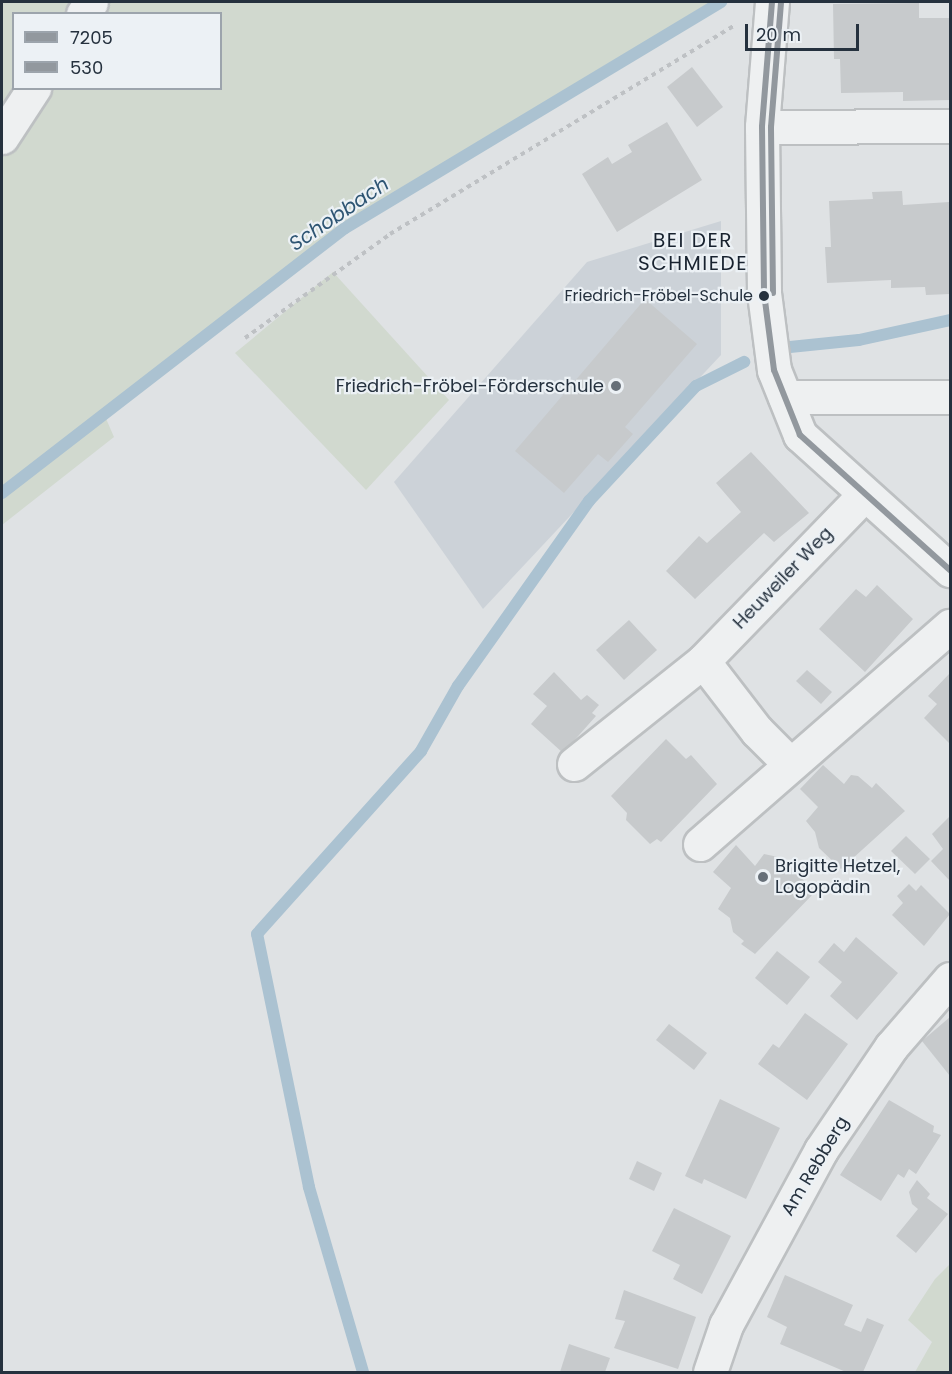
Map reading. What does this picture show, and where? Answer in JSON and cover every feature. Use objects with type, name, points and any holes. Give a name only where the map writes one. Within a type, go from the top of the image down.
[{"type":"street","points":[[772,2],[762,127],[764,293],[774,370],[800,435],[864,495],[951,570]]},
{"type":"street","points":[[2,137],[33,90]]},
{"type":"street","points":[[762,127],[951,126]]},
{"type":"street","points":[[785,398],[951,397]]},
{"type":"street","name":"Heuweiler Weg","points":[[574,764],[703,661],[864,495]]},
{"type":"street","points":[[700,844],[789,763],[951,626]]},
{"type":"street","points":[[703,661],[757,730],[789,763]]},
{"type":"street","name":"Am Rebberg","points":[[710,1372],[726,1325],[821,1150],[891,1047],[951,979]]},
{"type":"path","points":[[245,338],[390,234],[772,2]]},
{"type":"shaded area","points":[[2,2],[721,2],[345,228],[104,414],[114,437],[2,525]]},
{"type":"shaded area","points":[[721,221],[721,355],[483,609],[394,482],[587,262]]},
{"type":"shaded area","points":[[333,272],[449,400],[366,490],[235,353]]},
{"type":"shaded area","points":[[950,1264],[950,1372],[915,1372],[932,1342],[908,1320],[935,1279]]},
{"type":"building","points":[[919,3],[919,18],[950,18],[950,100],[903,101],[903,92],[841,93],[840,59],[834,59],[833,4]]},
{"type":"building","points":[[692,67],[723,107],[697,127],[667,87]]},
{"type":"building","points":[[667,122],[702,180],[617,232],[582,174],[608,157],[612,164],[632,152],[628,145]]},
{"type":"building","points":[[902,191],[903,205],[949,202],[950,294],[926,295],[925,287],[891,288],[891,280],[827,283],[825,247],[831,247],[829,201],[873,199],[872,192]]},
{"type":"building","name":"Friedrich-Fröbel-Förderschule","points":[[645,299],[697,344],[625,427],[633,434],[608,462],[598,454],[564,493],[515,451]]},
{"type":"building","points":[[751,452],[809,513],[774,542],[764,533],[695,599],[666,571],[699,536],[707,543],[741,512],[716,483]]},
{"type":"building","points":[[877,585],[913,619],[865,672],[819,629],[856,589],[866,597]]},
{"type":"building","points":[[629,620],[657,650],[624,680],[596,650]]},
{"type":"building","points":[[807,670],[832,692],[821,704],[796,681]]},
{"type":"building","points":[[554,672],[581,700],[587,695],[599,705],[592,713],[596,716],[563,753],[531,724],[547,706],[533,694]]},
{"type":"building","points":[[950,673],[950,744],[924,718],[937,704],[928,696]]},
{"type":"building","points":[[666,739],[686,759],[691,755],[717,784],[661,842],[657,839],[650,844],[626,820],[627,813],[611,796]]},
{"type":"building","points":[[823,765],[844,784],[851,775],[858,776],[872,788],[876,783],[905,811],[841,869],[819,848],[815,832],[806,821],[818,807],[800,789]]},
{"type":"building","points":[[950,816],[950,881],[931,861],[943,849],[932,834]]},
{"type":"building","points":[[906,836],[930,859],[915,874],[891,851]]},
{"type":"building","points":[[736,845],[755,866],[764,854],[778,857],[775,860],[785,869],[789,865],[815,892],[755,954],[741,944],[744,941],[733,932],[730,918],[718,909],[731,888],[713,872]]},
{"type":"building","points":[[909,884],[916,891],[921,885],[950,914],[924,946],[892,915],[903,903],[897,896]]},
{"type":"building","points":[[856,937],[898,973],[857,1020],[830,996],[842,982],[818,962],[834,943],[844,952]]},
{"type":"building","points":[[777,951],[810,977],[787,1005],[755,978]]},
{"type":"building","points":[[805,1013],[848,1044],[807,1100],[758,1064],[773,1044],[779,1048]]},
{"type":"building","points":[[950,1017],[950,1076],[922,1041]]},
{"type":"building","points":[[669,1024],[707,1053],[694,1070],[656,1040]]},
{"type":"building","points":[[720,1099],[780,1128],[746,1199],[704,1179],[702,1184],[685,1176]]},
{"type":"building","points":[[889,1100],[934,1126],[933,1132],[941,1135],[916,1174],[909,1169],[904,1178],[898,1174],[881,1201],[840,1175]]},
{"type":"building","points":[[637,1161],[662,1173],[654,1191],[629,1179]]},
{"type":"building","points":[[917,1180],[930,1194],[927,1198],[948,1214],[916,1253],[896,1236],[918,1209],[912,1204],[909,1192]]},
{"type":"building","points":[[674,1208],[731,1236],[702,1294],[673,1279],[680,1265],[652,1251]]},
{"type":"building","points":[[785,1275],[853,1305],[844,1325],[861,1332],[867,1318],[884,1325],[863,1372],[846,1372],[780,1344],[787,1327],[767,1317]]},
{"type":"building","points":[[624,1290],[696,1317],[678,1369],[614,1348],[625,1321],[615,1319]]},
{"type":"building","points":[[569,1344],[610,1358],[605,1372],[560,1372]]},
{"type":"waterway","name":"Schobbach","points":[[2,493],[345,228],[721,2]]},
{"type":"waterway","points":[[790,347],[859,340],[950,320]]},
{"type":"waterway","points":[[363,1372],[309,1187],[257,934],[421,751],[458,686],[589,501],[696,386],[744,362]]},
{"type":"transit line","name":"7205","points":[[772,2],[762,127],[764,293],[774,370],[800,435],[950,570]]},
{"type":"transit line","name":"530","points":[[773,293],[771,127],[781,3]]},
{"type":"place","name":"Friedrich-Fröbel-Schule","points":[[764,296]]},
{"type":"place","name":"Friedrich-Fröbel-Förderschule","points":[[616,386]]},
{"type":"place","name":"Brigitte Hetzel, Logopädin","points":[[763,877]]},
{"type":"district","name":"BEI DER SCHMIEDE","points":[[693,252]]}]
